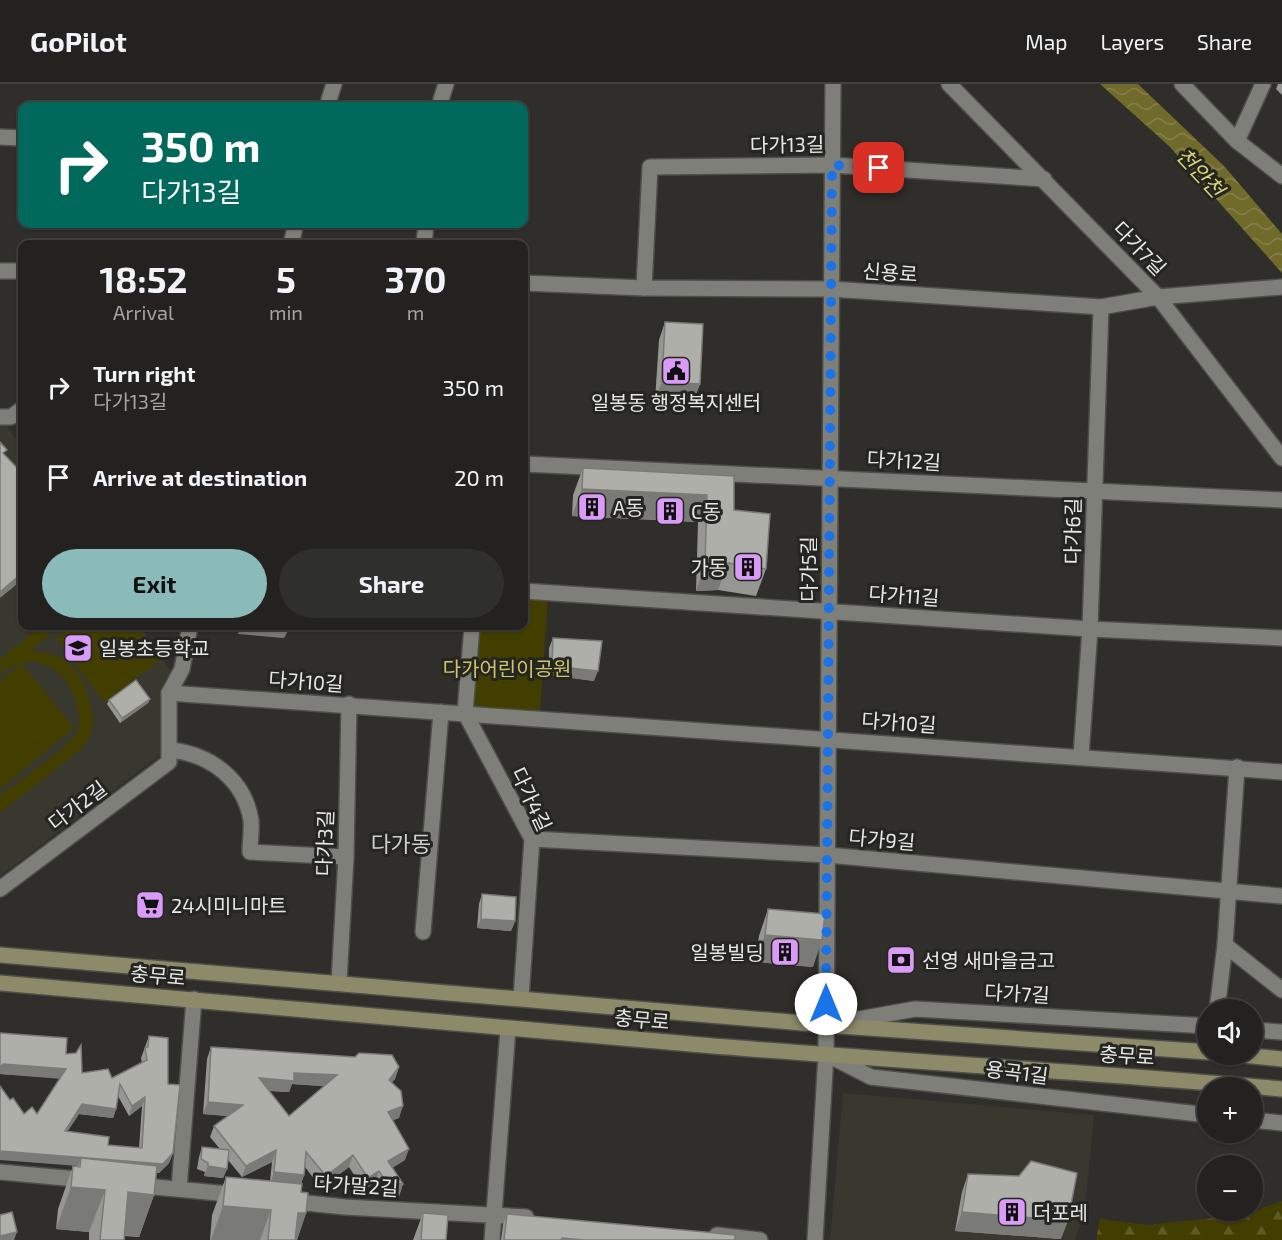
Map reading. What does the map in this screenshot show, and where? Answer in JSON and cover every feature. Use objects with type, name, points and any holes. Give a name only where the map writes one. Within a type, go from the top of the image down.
[{"type":"main road","name":"충무로","points":[[0,955],[826,1025],[1197,1051]]},
{"type":"main road","name":"충무로","points":[[0,983],[508,1029],[936,1064],[1118,1074],[1282,1089]]},
{"type":"main road","points":[[1263,1057],[1282,1059]]},
{"type":"street","points":[[328,102],[334,84]]},
{"type":"street","points":[[441,102],[446,84]]},
{"type":"street","name":"다가5길","points":[[826,1054],[833,84]]},
{"type":"street","name":"다가7길","points":[[949,84],[1158,297],[1282,458]]},
{"type":"street","points":[[1182,84],[1237,141],[1282,176]]},
{"type":"street","points":[[1237,141],[1263,84]]},
{"type":"street","points":[[0,137],[18,138]]},
{"type":"street","name":"다가13길","points":[[644,288],[650,167],[832,165],[1044,179]]},
{"type":"street","points":[[0,271],[18,271]]},
{"type":"street","name":"신용로","points":[[528,283],[644,288],[831,289],[1101,307],[1158,297],[1282,287]]},
{"type":"street","name":"다가6길","points":[[1081,756],[1090,629],[1101,307]]},
{"type":"street","points":[[0,417],[11,417],[18,413]]},
{"type":"street","name":"다가12길","points":[[528,464],[1282,500]]},
{"type":"street","name":"다가11길","points":[[528,591],[1090,629],[1282,638]]},
{"type":"street","points":[[189,630],[182,669],[169,693],[170,750],[187,751],[218,766],[233,779],[245,797],[251,821],[250,852],[346,857]]},
{"type":"street","points":[[465,713],[472,630]]},
{"type":"street","name":"다가10길","points":[[169,693],[1237,767],[1282,772]]},
{"type":"street","name":"다가3길","points":[[339,982],[346,857],[349,704]]},
{"type":"street","points":[[423,932],[441,712]]},
{"type":"street","name":"다가4길","points":[[465,713],[532,839],[521,998]]},
{"type":"street","name":"다가2길","points":[[0,889],[169,762],[170,750]]},
{"type":"street","points":[[1218,999],[1225,945],[1237,767]]},
{"type":"street","name":"다가9길","points":[[532,839],[827,855],[1282,896]]},
{"type":"street","points":[[1225,945],[1282,990]]},
{"type":"street","points":[[179,1189],[194,999]]},
{"type":"street","name":"다가7길","points":[[826,1025],[915,1009],[1197,1025]]},
{"type":"street","points":[[492,1240],[508,1029]]},
{"type":"street","points":[[1263,1031],[1282,1032]]},
{"type":"street","points":[[815,1240],[826,1054]]},
{"type":"street","name":"용곡1길","points":[[826,1054],[871,1077],[1197,1114]]},
{"type":"street","points":[[1263,1121],[1282,1124]]},
{"type":"street","points":[[0,1172],[250,1197]]},
{"type":"street","name":"다가말2길","points":[[274,1199],[345,1207],[540,1218]]},
{"type":"street","points":[[706,1234],[760,1240]]},
{"type":"shaded area","name":"일봉초등학교","points":[[0,426],[7,426],[18,443],[18,630],[143,630],[171,671],[160,755],[0,876]]},
{"type":"shaded area","points":[[843,1093],[1094,1115],[1085,1208],[1075,1240],[830,1240]]},
{"type":"green space","name":"다가어린이공원","points":[[528,595],[548,596],[540,713],[479,711],[469,700],[476,630],[528,630]]},
{"type":"green space","points":[[36,630],[53,630],[30,651],[54,655],[72,666],[87,691],[93,720],[89,737],[81,749],[0,813],[0,796],[70,741],[78,728],[79,719],[71,690],[56,671],[46,665],[24,662],[0,674],[0,659]]},
{"type":"green space","points":[[67,630],[140,630],[160,660],[104,702],[56,638]]},
{"type":"green space","points":[[21,663],[74,728],[0,789],[0,681]]},
{"type":"green space","points":[[1282,1201],[1282,1240],[1096,1240],[1100,1219],[1147,1225],[1197,1220],[1263,1221],[1263,1208]]},
{"type":"water","name":"천안천","points":[[1100,84],[1138,84],[1225,167],[1282,234],[1282,273],[1169,146]]},
{"type":"building","points":[[665,322],[703,324],[700,384],[662,382]]},
{"type":"building","points":[[0,442],[7,450],[3,453],[18,469],[18,576],[0,592]]},
{"type":"building","points":[[583,468],[734,476],[734,510],[770,514],[766,569],[728,563],[705,564],[707,495],[582,489]]},
{"type":"building","points":[[553,638],[602,641],[598,671],[552,666]]},
{"type":"building","points":[[136,680],[150,699],[122,718],[109,700]]},
{"type":"building","points":[[482,894],[516,897],[515,921],[481,919]]},
{"type":"building","points":[[768,909],[825,914],[822,940],[765,935]]},
{"type":"building","points":[[0,1033],[67,1038],[66,1054],[76,1053],[81,1045],[82,1073],[108,1069],[112,1078],[147,1060],[145,1048],[148,1047],[149,1036],[168,1038],[168,1084],[180,1085],[173,1153],[163,1164],[0,1151],[0,1086],[10,1100],[13,1098],[24,1114],[32,1107],[37,1114],[66,1069],[3,1064],[0,1068]],"holes":[[[120,1084],[132,1106],[145,1097],[142,1148],[108,1145],[109,1137],[65,1131],[82,1104],[116,1109]]]},
{"type":"building","points":[[211,1047],[355,1057],[359,1053],[392,1055],[399,1067],[389,1080],[401,1091],[403,1106],[388,1112],[409,1149],[388,1161],[403,1184],[387,1183],[379,1171],[368,1178],[353,1155],[326,1176],[306,1152],[304,1175],[274,1172],[276,1150],[246,1166],[214,1126],[243,1105],[208,1102]],"holes":[[[294,1073],[337,1075],[289,1116],[259,1078],[294,1081]]]},
{"type":"building","points":[[202,1147],[229,1150],[227,1169],[208,1166],[208,1163],[201,1159]]},
{"type":"building","points":[[81,1158],[157,1166],[154,1195],[128,1192],[124,1240],[100,1240],[105,1190],[71,1187],[73,1166],[80,1167]]},
{"type":"building","points":[[1031,1161],[1077,1173],[1068,1221],[962,1212],[968,1174],[1019,1176]]},
{"type":"building","points":[[226,1177],[302,1184],[301,1192],[308,1193],[306,1213],[298,1213],[295,1240],[268,1240],[271,1210],[223,1206]]},
{"type":"building","points":[[12,1212],[17,1232],[0,1236],[0,1215]]},
{"type":"building","points":[[423,1213],[448,1215],[446,1240],[421,1240]]},
{"type":"building","points":[[507,1214],[735,1235],[735,1240],[562,1238],[561,1240],[504,1240]]},
{"type":"place","name":"일봉동 행정복지센터","points":[[676,371]]},
{"type":"place","name":"A동","points":[[592,507]]},
{"type":"place","name":"C동","points":[[670,511]]},
{"type":"place","name":"가동","points":[[748,567]]},
{"type":"place","name":"일봉초등학교","points":[[78,648]]},
{"type":"place","name":"24시미니마트","points":[[150,905]]},
{"type":"place","name":"일봉빌딩","points":[[785,952]]},
{"type":"place","name":"선영 새마을금고","points":[[901,960]]},
{"type":"place","name":"더포레","points":[[1012,1212]]},
{"type":"district","name":"다가동","points":[[401,843]]},
{"type":"route","points":[[826,1004],[832,165],[879,168]]}]
